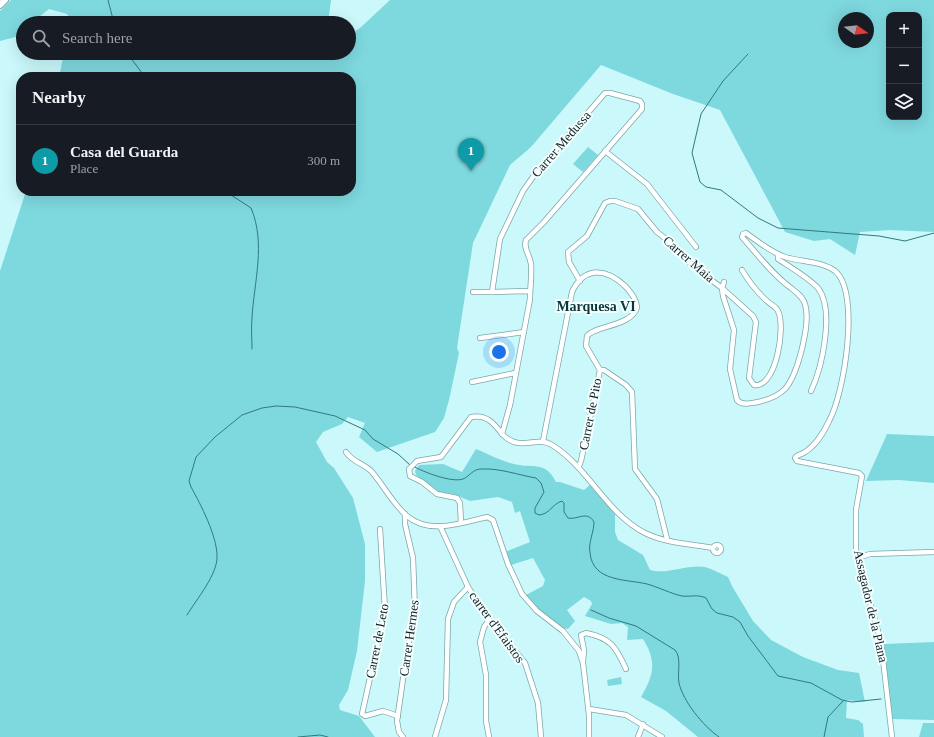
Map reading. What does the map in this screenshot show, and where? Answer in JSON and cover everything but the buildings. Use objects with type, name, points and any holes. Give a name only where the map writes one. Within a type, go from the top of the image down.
[{"type":"main road","points":[[0,6],[5,0]]},
{"type":"street","name":"Carrer Medussa","points":[[492,292],[500,239],[523,191],[530,180],[605,93],[610,93],[641,102],[642,109],[544,222],[527,237],[525,245],[531,264],[530,291],[510,405],[502,434]]},
{"type":"street","points":[[605,151],[647,184],[696,247]]},
{"type":"street","name":"Carrer Maia","points":[[580,281],[569,262],[568,252],[587,236],[605,203],[612,200],[628,204],[638,209],[657,232],[673,245],[693,266],[722,288],[723,296],[734,330],[730,369],[737,400],[742,404],[772,397],[785,388],[796,366],[804,338],[806,307],[801,297],[773,274],[742,238],[743,234],[746,234],[778,254],[815,263],[833,270],[841,280],[847,304],[846,361],[836,406],[829,422],[806,452],[796,456],[795,460],[862,474]]},
{"type":"street","points":[[778,254],[778,258],[817,288],[823,301],[825,314],[824,344],[817,376],[811,391]]},
{"type":"street","points":[[724,282],[722,288],[753,316],[756,322],[749,378],[753,385],[761,385],[768,379],[774,364],[781,338],[782,322],[776,308],[756,290],[742,270]]},
{"type":"street","name":"Carrer de Pito","points":[[579,466],[600,370],[586,346],[587,336],[592,332],[609,328],[632,316],[636,310],[636,302],[624,286],[607,274],[593,272],[580,281]]},
{"type":"street","points":[[543,441],[571,294],[580,281]]},
{"type":"street","points":[[473,292],[530,291]]},
{"type":"street","points":[[480,338],[524,332]]},
{"type":"street","points":[[600,370],[604,370],[626,384],[632,392],[635,468],[657,499],[667,539]]},
{"type":"street","points":[[472,382],[515,373]]},
{"type":"street","points":[[461,523],[460,505],[457,498],[434,492],[422,482],[410,476],[408,472],[409,467],[417,461],[441,457],[472,417],[478,416],[489,419],[508,439],[518,443],[528,444],[543,441],[556,448],[579,466],[612,506],[629,522],[647,534],[713,548]]},
{"type":"street","points":[[346,452],[350,458],[371,471],[405,514],[421,524],[440,526],[486,517],[493,520],[508,564],[522,594],[534,609],[560,628],[573,641],[579,651],[583,663],[589,709],[589,737]]},
{"type":"street","name":"Assagador de la Plana","points":[[862,474],[856,510],[857,558],[881,642],[892,737]]},
{"type":"street","name":"Carrer Hermes","points":[[403,737],[398,729],[398,716],[415,603],[413,558],[405,524],[405,514]]},
{"type":"street","name":"carrer d'Efaistos","points":[[440,526],[468,587],[489,620],[521,657],[527,669],[538,703],[541,737]]},
{"type":"street","name":"Carrer de Leto","points":[[380,529],[385,610],[362,714],[365,716],[384,711],[398,716]]},
{"type":"street","points":[[857,558],[870,554],[934,552]]},
{"type":"street","points":[[435,737],[446,700],[448,619],[454,602],[468,587]]},
{"type":"street","points":[[488,737],[486,722],[486,675],[480,642],[484,627],[489,620]]},
{"type":"street","points":[[583,663],[584,653],[581,635],[586,633],[594,634],[614,646],[626,669]]},
{"type":"street","points":[[589,709],[623,714],[643,724],[662,737]]},
{"type":"street","points":[[638,737],[643,724]]},
{"type":"shaded area","points":[[11,0],[331,0],[329,16],[68,16],[67,14],[49,9],[40,16],[16,16],[16,37],[0,41],[0,11]]},
{"type":"shaded area","points":[[390,0],[934,0],[934,232],[890,230],[860,232],[855,255],[830,239],[814,241],[785,232],[720,110],[673,94],[601,65],[531,147],[510,165],[473,243],[457,348],[459,353],[444,418],[435,432],[377,452],[359,437],[365,423],[348,417],[342,424],[323,432],[316,442],[327,462],[334,468],[353,498],[365,544],[365,581],[357,651],[348,690],[339,705],[340,710],[359,716],[375,737],[0,737],[0,271],[24,196],[356,196],[356,72],[60,72],[63,60],[356,60],[356,31]]},
{"type":"shaded area","points":[[588,147],[598,155],[583,172],[573,164]]},
{"type":"shaded area","points":[[887,434],[934,436],[934,483],[899,480],[866,481]]},
{"type":"shaded area","points":[[476,449],[509,463],[543,468],[552,475],[556,482],[584,490],[590,485],[615,514],[615,532],[618,540],[643,555],[650,570],[664,571],[698,566],[714,570],[728,577],[753,621],[771,640],[803,657],[838,670],[859,673],[865,702],[847,700],[846,718],[858,720],[863,724],[864,737],[698,737],[666,711],[641,697],[649,682],[652,668],[650,654],[643,639],[627,640],[628,627],[622,623],[611,624],[585,616],[592,604],[591,601],[584,597],[567,610],[575,621],[568,629],[557,624],[545,615],[526,595],[543,586],[545,580],[533,558],[511,565],[505,552],[530,542],[520,511],[515,513],[512,502],[498,497],[470,501],[453,494],[439,492],[416,475],[415,471],[419,465],[443,464],[462,472]]},
{"type":"shaded area","points":[[934,642],[934,720],[892,719],[884,644]]},
{"type":"shaded area","points":[[621,677],[622,684],[608,686],[607,680]]},
{"type":"shaded area","points":[[923,723],[934,723],[934,737],[919,737]]},
{"type":"waterway","points":[[108,0],[112,16]]},
{"type":"waterway","points":[[748,54],[723,81],[701,114],[692,153],[700,182],[706,187],[721,190],[758,218],[778,228],[879,236],[905,241],[934,233]]},
{"type":"waterway","points":[[132,60],[141,72]]},
{"type":"waterway","points":[[233,196],[251,208],[258,235],[258,263],[253,304],[252,349]]},
{"type":"waterway","points":[[187,615],[210,579],[214,571],[217,556],[214,539],[204,511],[189,481],[196,457],[215,437],[242,415],[262,408],[276,406],[295,407],[335,416],[365,430],[373,439],[398,454],[410,465]]},
{"type":"waterway","points":[[413,466],[430,474],[452,480],[463,479],[476,470],[481,469],[502,471],[536,478],[541,483],[544,492],[535,508],[535,513],[539,515],[546,513],[562,501],[564,503],[564,512],[568,518],[585,516],[591,518],[594,522],[590,553],[592,562],[597,569],[604,574],[612,578],[647,584],[682,596],[697,596],[706,598],[712,609],[717,613],[733,617],[740,622],[748,636],[778,676],[811,683],[842,700],[852,702],[881,699]]},
{"type":"waterway","points":[[591,610],[609,618],[636,626],[675,650],[679,661],[679,683],[681,690],[694,713],[719,737]]},
{"type":"waterway","points":[[824,737],[828,717],[843,701]]},
{"type":"waterway","points":[[298,737],[320,735],[328,737]]},
{"type":"place","name":"Casa del Guarda","points":[[471,171]]},
{"type":"district","name":"Marquesa VI","points":[[596,306]]}]
